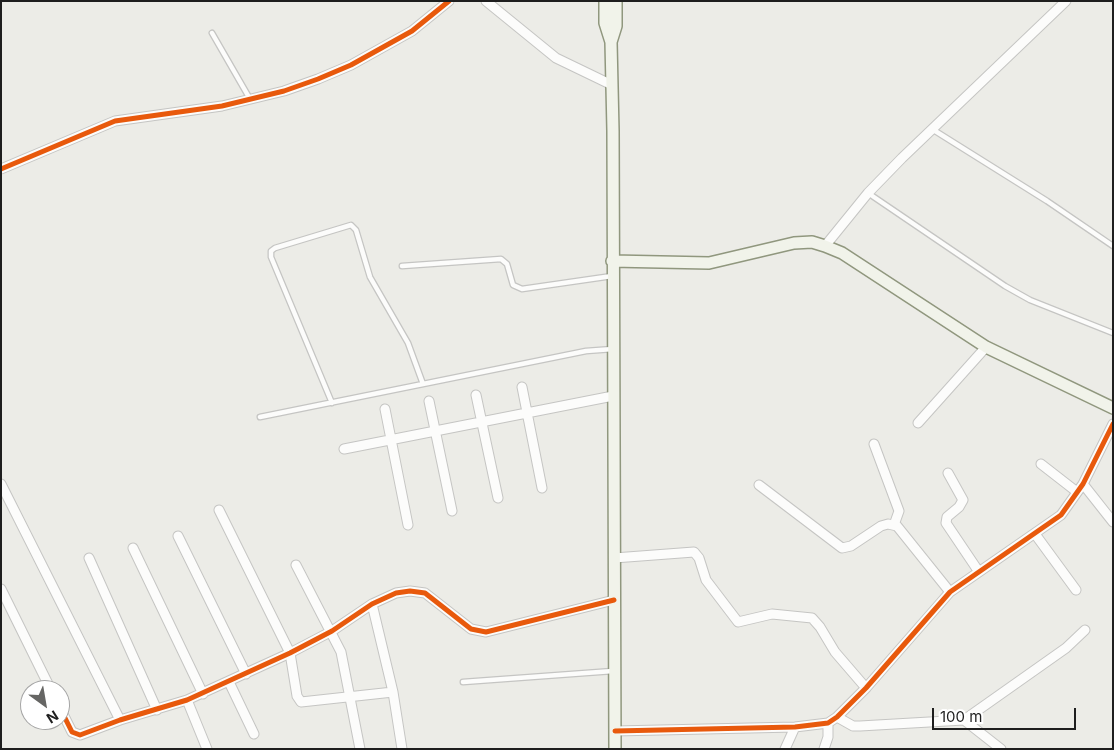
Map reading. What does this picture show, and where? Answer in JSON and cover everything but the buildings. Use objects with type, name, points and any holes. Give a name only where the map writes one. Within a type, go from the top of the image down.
[{"type":"main road","points":[[605,1],[605,22],[611,42],[613,131],[612,276],[607,350],[613,396],[618,557],[614,600],[614,670],[624,731],[615,749]]},
{"type":"main road","points":[[611,42],[616,26],[616,1]]},
{"type":"main road","points":[[612,261],[709,263],[794,243],[812,242],[842,253],[986,347],[1113,408]]},
{"type":"street","points":[[1,169],[115,121],[222,106],[309,82],[351,65],[412,31],[449,1]]},
{"type":"street","points":[[486,1],[556,58],[612,85]]},
{"type":"street","points":[[825,246],[868,193],[1066,1]]},
{"type":"street","points":[[918,423],[986,347]]},
{"type":"street","points":[[522,386],[542,488]]},
{"type":"street","points":[[476,395],[480,421],[498,498]]},
{"type":"street","points":[[344,449],[613,396]]},
{"type":"street","points":[[429,402],[452,511]]},
{"type":"street","points":[[385,409],[408,525]]},
{"type":"street","points":[[624,731],[795,727],[828,723],[837,717],[866,688],[950,592],[1061,514],[1083,484],[1113,424]]},
{"type":"street","points":[[874,444],[899,511],[894,524]]},
{"type":"street","points":[[1041,464],[1077,492]]},
{"type":"street","points":[[948,473],[963,500],[959,507],[947,517],[946,523],[979,572]]},
{"type":"street","points":[[1,484],[120,720]]},
{"type":"street","points":[[1083,484],[1113,522]]},
{"type":"street","points":[[758,485],[842,548],[851,546],[881,526],[894,524],[901,530],[950,592]]},
{"type":"street","points":[[219,510],[290,653],[297,696],[301,702],[393,692]]},
{"type":"street","points":[[1034,534],[1076,590]]},
{"type":"street","points":[[178,536],[246,674]]},
{"type":"street","points":[[133,548],[203,694]]},
{"type":"street","points":[[618,557],[694,552],[699,558],[706,580],[738,622],[772,614],[812,618],[820,626],[835,652],[866,688]]},
{"type":"street","points":[[89,558],[157,710]]},
{"type":"street","points":[[296,565],[332,631],[341,652],[360,749]]},
{"type":"street","points":[[1,589],[46,680]]},
{"type":"street","points":[[70,728],[76,734],[85,733],[203,694],[290,653],[332,631],[372,604],[396,593],[420,591],[431,597],[470,629],[486,632],[614,600]]},
{"type":"street","points":[[372,604],[393,692],[402,749]]},
{"type":"street","points":[[837,717],[852,726],[964,720],[1066,648],[1085,630]]},
{"type":"street","points":[[229,682],[254,734]]},
{"type":"street","points":[[187,700],[207,749]]},
{"type":"street","points":[[964,720],[1001,749]]},
{"type":"street","points":[[824,749],[828,737],[828,723]]},
{"type":"street","points":[[785,749],[795,727]]},
{"type":"lane","points":[[212,33],[250,99]]},
{"type":"lane","points":[[932,129],[1047,201],[1113,246]]},
{"type":"lane","points":[[868,193],[1004,286],[1048,308],[1113,333]]},
{"type":"lane","points":[[332,402],[271,251],[275,248],[352,225],[356,230],[370,277],[408,343],[423,384]]},
{"type":"lane","points":[[402,266],[501,258],[507,264],[513,285],[522,289],[612,276]]},
{"type":"lane","points":[[260,417],[586,351],[607,350]]},
{"type":"lane","points":[[463,682],[614,670]]},
{"type":"cycle path","points":[[1,169],[115,121],[222,106],[284,91],[318,79],[351,65],[412,31],[449,1]]},
{"type":"cycle path","points":[[615,731],[795,727],[828,723],[837,717],[866,688],[950,592],[1061,515],[1083,484],[1113,424]]},
{"type":"cycle path","points":[[70,728],[72,732],[80,735],[120,720],[187,700],[290,653],[332,631],[372,604],[396,593],[410,591],[425,593],[471,629],[486,632],[614,600]]}]
